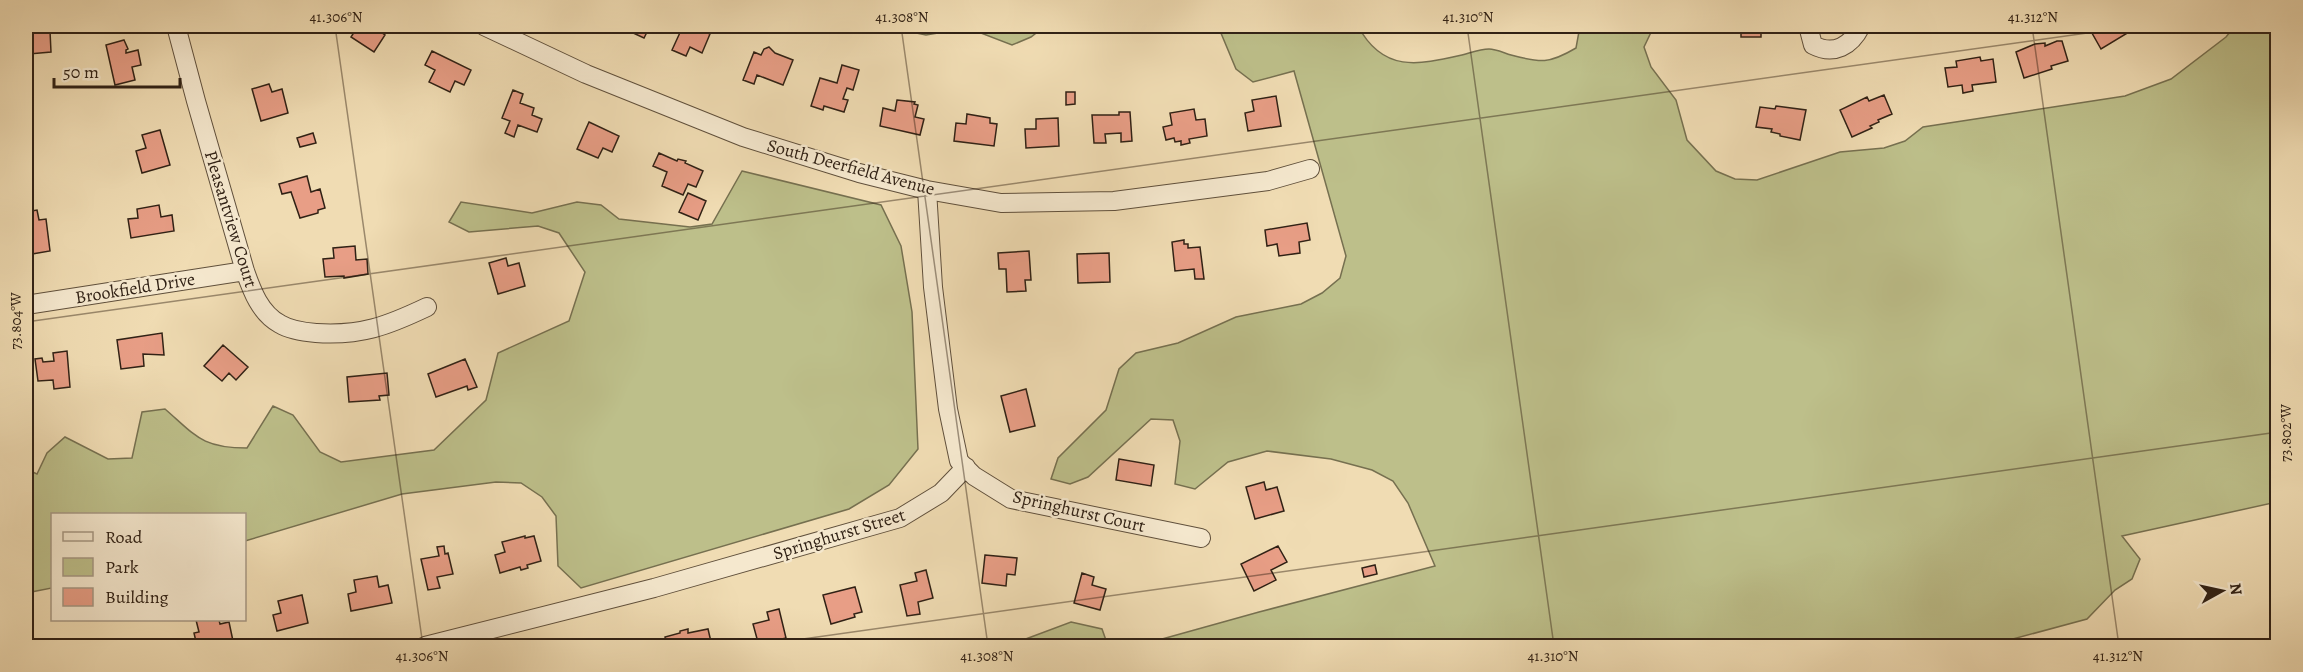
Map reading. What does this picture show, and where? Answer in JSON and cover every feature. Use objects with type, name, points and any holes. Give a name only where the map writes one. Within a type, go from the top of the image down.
[{"type":"street","name":"Pleasantview Court","points":[[176,26],[195,101],[245,271],[252,292],[264,311],[280,324],[302,332],[336,334],[368,331],[398,321],[427,307]]},
{"type":"street","name":"South Deerfield Avenue","points":[[484,26],[586,74],[743,136],[860,173],[927,190],[1001,203],[1114,201],[1268,181],[1310,169]]},
{"type":"street","points":[[1808,26],[1813,45],[1822,50],[1847,45],[1855,38],[1861,26]]},
{"type":"street","points":[[927,190],[933,287],[948,409],[959,461],[966,467]]},
{"type":"street","name":"Brookfield Drive","points":[[26,305],[245,271]]},
{"type":"street","name":"Springhurst Court","points":[[966,467],[974,476],[1011,499],[1201,538]]},
{"type":"street","name":"Springhurst Street","points":[[425,646],[654,588],[900,519],[941,493],[966,467]]},
{"type":"green space","points":[[882,26],[1045,26],[1031,37],[1012,45],[968,28],[926,35]]},
{"type":"green space","points":[[1218,26],[1358,26],[1379,52],[1403,62],[1416,63],[1489,49],[1530,60],[1545,60],[1559,57],[1576,48],[1580,26],[1654,26],[1644,47],[1651,67],[1676,100],[1687,140],[1716,171],[1735,179],[1757,180],[1840,152],[1884,148],[1905,141],[1923,127],[2125,96],[2171,79],[2226,37],[2235,26],[2277,26],[2277,502],[2122,536],[2140,559],[2132,579],[2115,590],[2087,619],[1987,646],[1137,646],[1435,566],[1408,503],[1393,481],[1372,470],[1331,459],[1267,451],[1228,462],[1195,489],[1175,484],[1180,441],[1173,420],[1151,419],[1088,477],[1070,484],[1051,479],[1058,458],[1106,410],[1119,369],[1136,353],[1178,343],[1236,317],[1301,304],[1322,293],[1340,278],[1346,256],[1294,71],[1253,82],[1236,69]]},
{"type":"green space","points":[[742,171],[881,205],[901,246],[912,312],[918,449],[889,485],[849,509],[581,588],[558,566],[556,516],[542,497],[521,483],[496,482],[402,494],[246,541],[246,513],[51,513],[51,588],[26,593],[26,469],[37,474],[47,453],[65,437],[108,459],[132,458],[142,412],[165,409],[193,433],[209,443],[247,448],[273,406],[293,415],[320,452],[341,462],[434,450],[486,400],[498,353],[569,321],[585,272],[559,233],[538,226],[469,232],[449,222],[461,202],[532,213],[577,202],[601,205],[619,219],[690,227],[712,224]]},
{"type":"green space","points":[[1071,622],[1102,629],[1108,646],[1007,646]]},
{"type":"building","points":[[26,26],[58,26],[59,30],[50,31],[51,52],[29,54]]},
{"type":"building","points":[[358,26],[372,26],[385,35],[374,52],[351,37]]},
{"type":"building","points":[[618,26],[650,26],[644,38]]},
{"type":"building","points":[[683,26],[692,26],[710,34],[702,53],[690,47],[686,56],[672,50]]},
{"type":"building","points":[[1725,26],[1761,26],[1761,37],[1741,37],[1741,29],[1725,29]]},
{"type":"building","points":[[2088,26],[2139,26],[2101,49]]},
{"type":"building","points":[[124,40],[128,49],[126,53],[138,50],[141,65],[132,67],[135,80],[115,85],[106,45]]},
{"type":"building","points":[[2062,41],[2068,61],[2024,78],[2016,52],[2035,44],[2045,43],[2045,46]]},
{"type":"building","points":[[769,47],[775,53],[793,60],[783,85],[757,75],[754,84],[743,80],[754,52],[761,55],[764,49]]},
{"type":"building","points":[[432,51],[471,70],[464,85],[455,81],[450,92],[429,82],[435,70],[425,65]]},
{"type":"building","points":[[1980,57],[1981,61],[1993,59],[1996,82],[1972,85],[1973,91],[1963,93],[1962,85],[1948,87],[1945,68],[1957,67],[1956,61]]},
{"type":"building","points":[[842,65],[859,70],[853,90],[847,88],[843,99],[848,100],[844,112],[824,106],[823,110],[811,106],[820,78],[837,83]]},
{"type":"building","points":[[269,84],[272,92],[282,89],[288,113],[261,121],[252,89]]},
{"type":"building","points":[[513,90],[523,94],[520,103],[534,108],[532,115],[542,119],[537,132],[518,125],[514,137],[505,133],[510,121],[502,118]]},
{"type":"building","points":[[1066,92],[1075,92],[1075,104],[1066,105]]},
{"type":"building","points":[[1884,95],[1892,114],[1878,120],[1879,122],[1870,126],[1872,128],[1852,137],[1840,110],[1867,97],[1869,101]]},
{"type":"building","points":[[1276,96],[1281,126],[1248,131],[1245,113],[1254,111],[1252,100]]},
{"type":"building","points":[[897,100],[915,102],[914,104],[918,105],[915,117],[924,119],[920,135],[880,126],[883,108],[895,111]]},
{"type":"building","points":[[1776,106],[1806,110],[1800,140],[1780,136],[1780,134],[1771,132],[1772,129],[1756,127],[1760,107],[1775,109]]},
{"type":"building","points":[[1194,109],[1196,120],[1205,119],[1207,136],[1189,139],[1190,143],[1181,145],[1181,141],[1175,142],[1174,138],[1166,140],[1163,127],[1172,125],[1170,113]]},
{"type":"building","points":[[1119,112],[1130,112],[1132,141],[1121,142],[1121,133],[1105,134],[1106,143],[1094,143],[1092,115],[1119,115]]},
{"type":"building","points":[[967,114],[990,118],[990,123],[997,124],[994,146],[954,141],[956,123],[966,124]]},
{"type":"building","points":[[1058,118],[1059,146],[1026,148],[1025,129],[1036,129],[1036,119]]},
{"type":"building","points":[[589,122],[619,136],[612,152],[603,148],[598,158],[577,149]]},
{"type":"building","points":[[160,130],[170,165],[142,173],[136,151],[146,148],[142,135]]},
{"type":"building","points":[[313,133],[316,143],[300,147],[297,138]]},
{"type":"building","points":[[659,153],[677,161],[678,159],[686,161],[685,163],[703,171],[696,187],[688,184],[683,195],[662,186],[667,172],[653,166]]},
{"type":"building","points":[[307,176],[311,192],[320,189],[325,208],[318,210],[318,213],[300,218],[291,192],[282,194],[279,184]]},
{"type":"building","points":[[688,193],[706,201],[698,220],[679,212]]},
{"type":"building","points":[[159,205],[161,217],[172,215],[174,231],[131,238],[128,219],[138,218],[137,209]]},
{"type":"building","points":[[37,210],[39,220],[46,219],[50,251],[26,255],[26,212]]},
{"type":"building","points":[[1307,223],[1310,240],[1299,242],[1300,253],[1279,256],[1277,244],[1267,246],[1265,230]]},
{"type":"building","points":[[1184,240],[1188,248],[1200,247],[1204,279],[1195,279],[1194,269],[1175,271],[1172,242]]},
{"type":"building","points":[[355,246],[356,260],[367,259],[368,274],[344,278],[344,276],[325,277],[323,259],[334,258],[333,248]]},
{"type":"building","points":[[1029,251],[1031,280],[1025,280],[1026,291],[1007,292],[1006,269],[999,269],[998,253]]},
{"type":"building","points":[[1109,253],[1110,282],[1078,283],[1077,254]]},
{"type":"building","points":[[506,258],[508,266],[519,263],[525,286],[498,294],[489,263]]},
{"type":"building","points":[[162,333],[164,355],[143,354],[144,366],[121,369],[117,340]]},
{"type":"building","points":[[223,345],[248,367],[236,380],[229,373],[222,381],[204,366]]},
{"type":"building","points":[[67,351],[70,387],[54,389],[53,380],[38,381],[35,359],[42,358],[43,362],[54,361],[53,353]]},
{"type":"building","points":[[465,359],[477,387],[468,390],[467,386],[436,397],[428,374]]},
{"type":"building","points":[[387,373],[389,395],[379,396],[380,400],[349,402],[347,377]]},
{"type":"building","points":[[1026,389],[1035,426],[1010,432],[1001,396]]},
{"type":"building","points":[[1119,459],[1154,465],[1151,486],[1116,480]]},
{"type":"building","points":[[1264,482],[1266,490],[1277,487],[1284,511],[1255,519],[1246,487]]},
{"type":"building","points":[[525,536],[525,538],[534,536],[541,561],[527,565],[528,568],[521,570],[520,567],[500,573],[495,555],[505,552],[502,542]]},
{"type":"building","points":[[444,546],[453,574],[437,577],[440,588],[428,590],[421,559],[439,556],[437,547]]},
{"type":"building","points":[[1278,546],[1287,562],[1271,570],[1276,580],[1254,591],[1241,564]]},
{"type":"building","points":[[985,555],[1017,558],[1015,575],[1007,574],[1006,586],[982,583]]},
{"type":"building","points":[[1375,565],[1377,574],[1364,577],[1362,568]]},
{"type":"building","points":[[926,570],[933,598],[918,602],[920,614],[907,616],[900,585],[917,581],[915,573]]},
{"type":"building","points":[[1082,573],[1094,577],[1092,585],[1106,589],[1100,610],[1074,603]]},
{"type":"building","points":[[377,576],[379,587],[388,585],[392,603],[351,611],[348,594],[356,592],[354,580]]},
{"type":"building","points":[[855,587],[862,612],[854,614],[855,617],[831,624],[823,595]]},
{"type":"building","points":[[302,595],[308,623],[277,631],[273,615],[281,613],[278,601]]},
{"type":"building","points":[[779,609],[786,638],[770,642],[771,646],[759,646],[753,624],[769,620],[767,612]]},
{"type":"building","points":[[196,621],[219,621],[220,624],[229,622],[233,641],[197,646],[194,633],[199,632]]},
{"type":"building","points":[[688,629],[688,633],[708,629],[712,646],[667,646],[665,637]]},
{"type":"building","points":[[157,640],[159,646],[133,646]]}]
